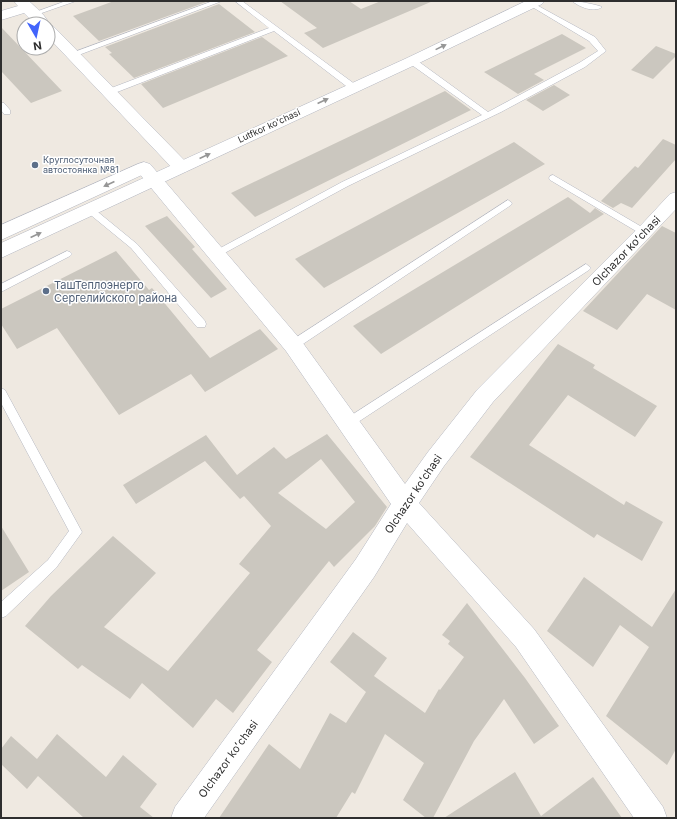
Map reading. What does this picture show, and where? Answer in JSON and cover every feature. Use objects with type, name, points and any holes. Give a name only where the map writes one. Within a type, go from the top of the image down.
[{"type":"street","points":[[449,28],[508,1]]},
{"type":"street","name":"Lutfkor ko'chasi","points":[[1,233],[176,162],[340,82],[412,61],[534,2]]},
{"type":"street","points":[[1,16],[31,12]]},
{"type":"street","points":[[56,37],[176,162]]},
{"type":"street","name":"Lutfkor ko'chasi","points":[[340,82],[355,70]]},
{"type":"street","name":"Lutfkor ko'chasi","points":[[176,162],[295,98]]},
{"type":"street","points":[[149,174],[293,345],[405,504],[525,638],[652,818]]},
{"type":"street","name":"Lutfkor ko'chasi","points":[[1,251],[90,210],[149,174]]},
{"type":"street","name":"Olchazor koʻchasi","points":[[186,818],[365,568],[405,504],[436,459],[485,396],[676,198]]},
{"type":"lane","points":[[31,12],[73,1]]},
{"type":"lane","points":[[73,54],[219,1]]},
{"type":"lane","points":[[238,1],[274,28],[340,82]]},
{"type":"lane","points":[[575,1],[589,7],[599,7]]},
{"type":"lane","points":[[216,254],[345,184],[488,115],[582,65],[602,51],[592,39],[534,2]]},
{"type":"lane","points":[[109,92],[274,28]]},
{"type":"lane","points":[[412,61],[488,115]]},
{"type":"lane","points":[[1,105],[7,112]]},
{"type":"lane","points":[[553,178],[644,232]]},
{"type":"lane","points":[[293,345],[508,203]]},
{"type":"lane","points":[[90,210],[134,246],[201,324]]},
{"type":"lane","points":[[1,288],[66,254]]},
{"type":"lane","points":[[348,423],[586,268]]},
{"type":"lane","points":[[1,393],[76,532],[52,564],[1,611]]},
{"type":"building","points":[[114,1],[209,1],[99,41],[73,16]]},
{"type":"building","points":[[280,1],[349,1],[361,9],[381,1],[433,1],[323,48],[304,33],[317,28]]},
{"type":"building","points":[[219,4],[255,32],[134,78],[109,54],[112,53],[105,47]]},
{"type":"building","points":[[1,27],[16,43],[16,56],[29,56],[62,91],[31,103],[1,71]]},
{"type":"building","points":[[562,34],[586,48],[534,74],[544,80],[518,94],[484,72]]},
{"type":"building","points":[[262,37],[288,56],[163,108],[141,84]]},
{"type":"building","points":[[656,46],[676,54],[676,56],[653,79],[631,70]]},
{"type":"building","points":[[554,85],[570,95],[543,111],[526,100]]},
{"type":"building","points":[[445,91],[471,110],[255,217],[231,193]]},
{"type":"building","points":[[663,139],[676,145],[676,159],[632,208],[621,203],[613,208],[601,201],[635,166],[638,168]]},
{"type":"building","points":[[514,142],[545,164],[324,288],[295,259]]},
{"type":"building","points":[[568,197],[590,213],[595,208],[604,214],[381,354],[353,326]]},
{"type":"building","points":[[167,216],[195,247],[192,249],[227,289],[211,298],[145,226]]},
{"type":"building","points":[[662,226],[676,233],[676,310],[647,294],[617,330],[583,311]]},
{"type":"building","points":[[116,251],[149,290],[152,288],[210,358],[260,329],[278,349],[205,392],[191,374],[119,415],[57,328],[17,349],[1,324],[1,309]]},
{"type":"building","points":[[558,344],[595,365],[593,368],[657,406],[635,437],[568,395],[529,445],[624,505],[626,501],[663,522],[642,561],[597,534],[594,538],[470,457]]},
{"type":"building","points":[[327,434],[387,507],[375,526],[334,567],[329,561],[257,650],[272,662],[233,713],[216,699],[193,728],[142,683],[130,699],[82,665],[78,669],[25,626],[51,596],[113,536],[156,573],[104,627],[168,671],[250,573],[239,564],[271,526],[244,496],[240,499],[205,461],[136,504],[123,485],[206,435],[237,475],[274,447],[286,459]],"holes":[[[321,459],[355,502],[326,529],[278,493]]]},
{"type":"building","points":[[1,526],[29,572],[1,591]]},
{"type":"building","points":[[584,577],[652,627],[676,589],[676,749],[667,765],[606,716],[649,647],[620,625],[593,667],[547,631]]},
{"type":"building","points":[[467,603],[525,678],[559,726],[534,744],[504,699],[474,741],[433,818],[426,818],[403,800],[424,763],[385,734],[355,794],[352,792],[336,818],[219,818],[269,744],[300,769],[330,713],[346,723],[366,692],[330,662],[353,632],[387,658],[374,676],[425,713],[439,689],[440,690],[464,657],[448,644],[450,641],[442,635]]},
{"type":"building","points":[[57,734],[106,777],[123,755],[157,784],[140,807],[154,818],[84,818],[38,776],[27,789],[1,764],[1,749],[11,736],[37,759]]},
{"type":"building","points":[[515,772],[541,816],[593,777],[622,818],[444,818]]},
{"type":"place","name":"Круглосуточная автостоянка №81","points":[[35,165]]},
{"type":"place","name":"ТашТеплоэнерго Сергелийского района","points":[[46,291]]}]
